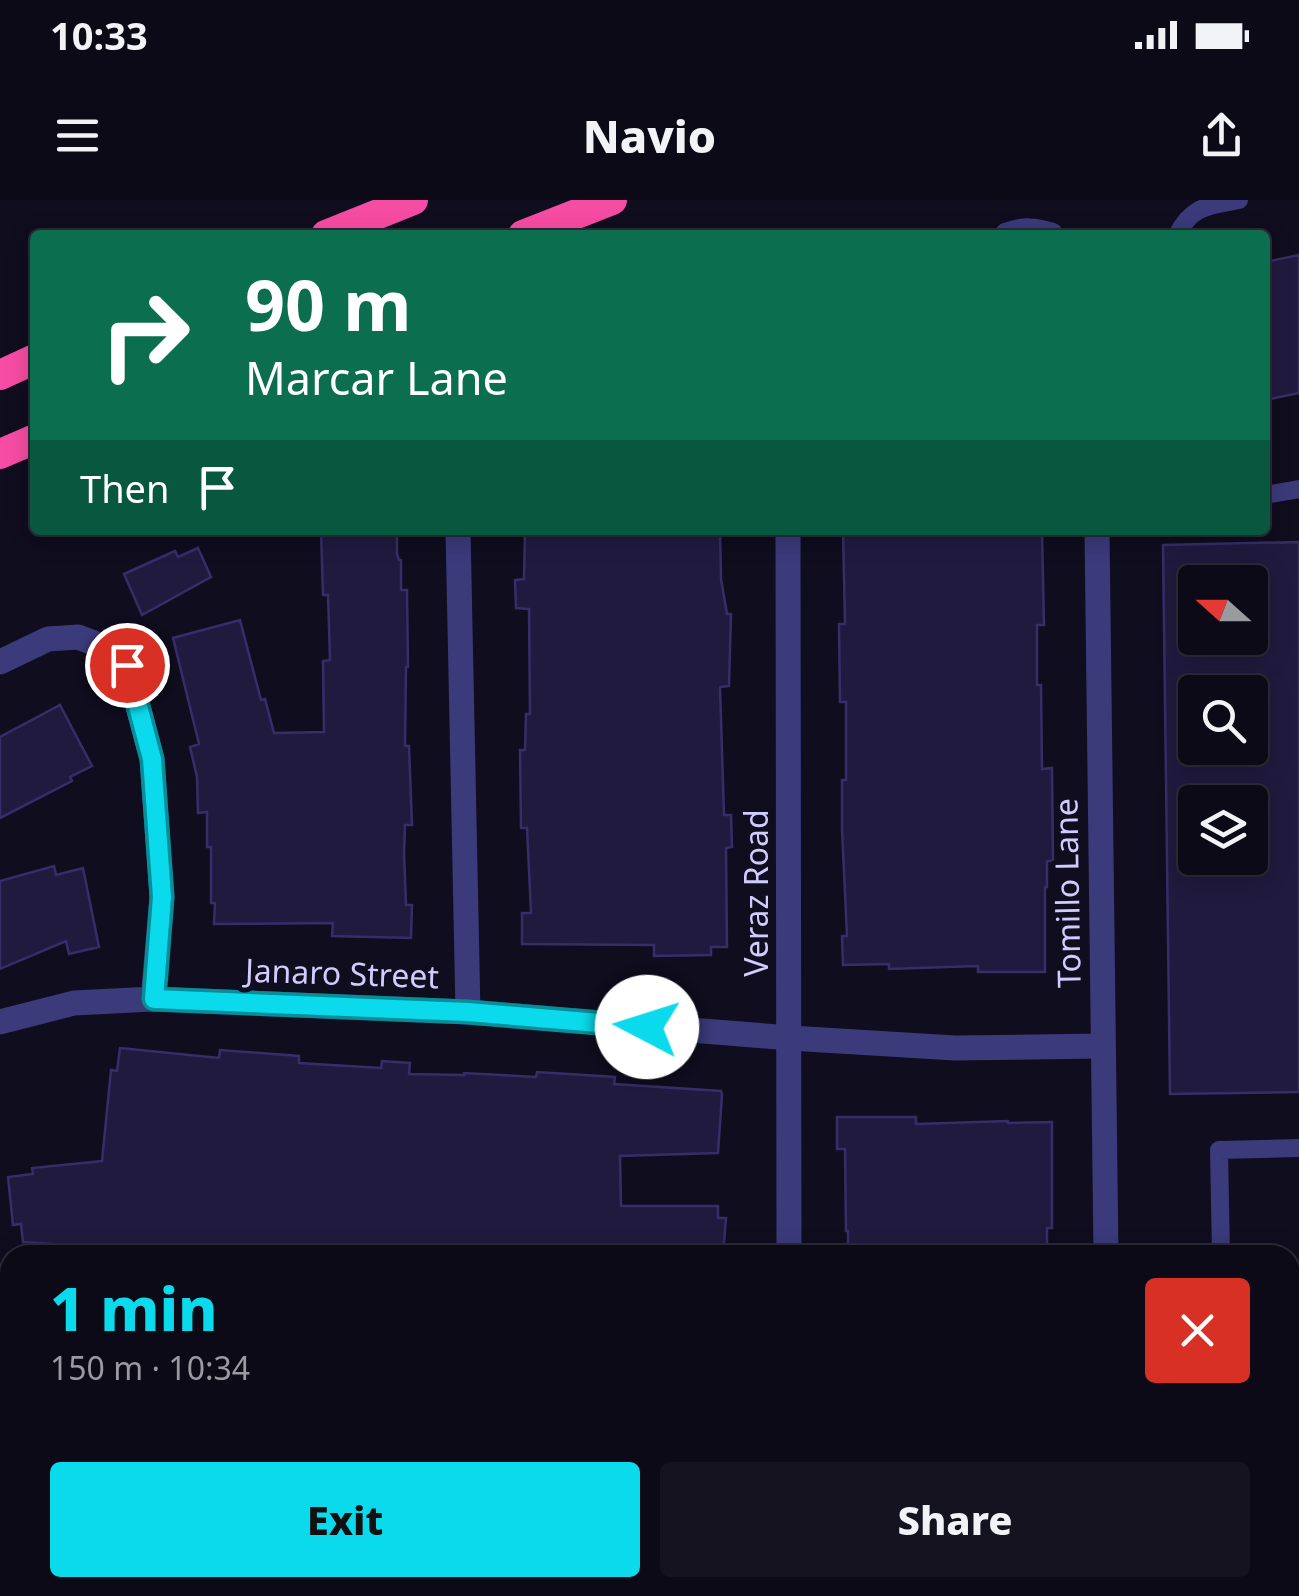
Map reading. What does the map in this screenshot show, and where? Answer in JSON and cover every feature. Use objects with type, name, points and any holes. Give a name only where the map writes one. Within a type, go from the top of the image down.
[{"type":"highway","points":[[338,230],[413,200]]},
{"type":"highway","points":[[536,230],[612,200]]},
{"type":"highway","points":[[0,374],[30,362]]},
{"type":"highway","points":[[0,454],[30,441]]},
{"type":"street","points":[[458,535],[468,1012]]},
{"type":"street","name":"Veraz Road","points":[[788,535],[789,1245]]},
{"type":"street","name":"Tomillo Lane","points":[[1098,535],[1106,1245]]},
{"type":"street","points":[[0,662],[48,640],[78,637],[100,645],[127,665],[152,759],[162,897],[154,999]]},
{"type":"street","name":"Janaro Street","points":[[0,1022],[74,1002],[154,999],[468,1012],[956,1048],[1102,1046]]},
{"type":"lane","points":[[1181,230],[1189,215],[1203,207],[1238,200]]},
{"type":"lane","points":[[1270,495],[1299,489]]},
{"type":"lane","points":[[1221,1245],[1219,1150],[1299,1148]]},
{"type":"building","points":[[1299,255],[1299,393],[1270,399],[1270,261]]},
{"type":"building","points":[[321,535],[397,535],[401,590],[407,590],[405,746],[409,746],[412,825],[405,825],[404,853],[406,905],[412,905],[411,938],[332,936],[333,923],[214,924],[207,812],[198,813],[197,777],[190,747],[199,744],[173,638],[240,620],[274,733],[324,732],[323,661],[330,660],[328,595],[323,595]]},
{"type":"building","points":[[525,535],[720,535],[721,579],[727,614],[731,614],[729,686],[720,687],[724,815],[731,815],[732,847],[726,848],[727,947],[711,947],[711,955],[654,956],[654,945],[522,944],[522,913],[531,913],[527,828],[521,828],[520,750],[525,750],[526,714],[530,714],[529,609],[516,608],[515,580],[524,579]]},
{"type":"building","points":[[843,535],[1042,535],[1044,625],[1037,625],[1037,685],[1041,685],[1042,769],[1052,768],[1053,861],[1047,861],[1045,887],[1045,972],[978,972],[978,966],[889,969],[889,964],[843,965],[842,936],[847,936],[842,829],[846,702],[840,702],[839,624],[845,624]]},
{"type":"building","points":[[1299,542],[1299,1092],[1170,1094],[1163,545]]},
{"type":"building","points":[[198,548],[211,577],[142,615],[124,574],[175,551],[178,557]]},
{"type":"building","points":[[60,705],[92,766],[70,777],[72,781],[0,818],[0,737]]},
{"type":"building","points":[[54,866],[56,875],[83,868],[99,947],[69,954],[66,941],[0,969],[0,881]]},
{"type":"building","points":[[120,1048],[219,1058],[220,1050],[299,1056],[299,1063],[381,1068],[382,1061],[410,1063],[409,1074],[536,1077],[537,1072],[615,1077],[614,1084],[721,1091],[718,1153],[620,1156],[621,1206],[718,1206],[718,1218],[726,1218],[724,1245],[23,1242],[21,1224],[13,1225],[8,1177],[33,1174],[32,1168],[102,1161],[111,1070],[117,1071]]},
{"type":"building","points":[[837,1117],[916,1117],[916,1124],[1052,1122],[1052,1228],[1047,1228],[1047,1245],[848,1245],[845,1149],[837,1149]]},
{"type":"route","points":[[127,665],[152,759],[162,897],[154,999],[468,1012],[647,1027]]}]
